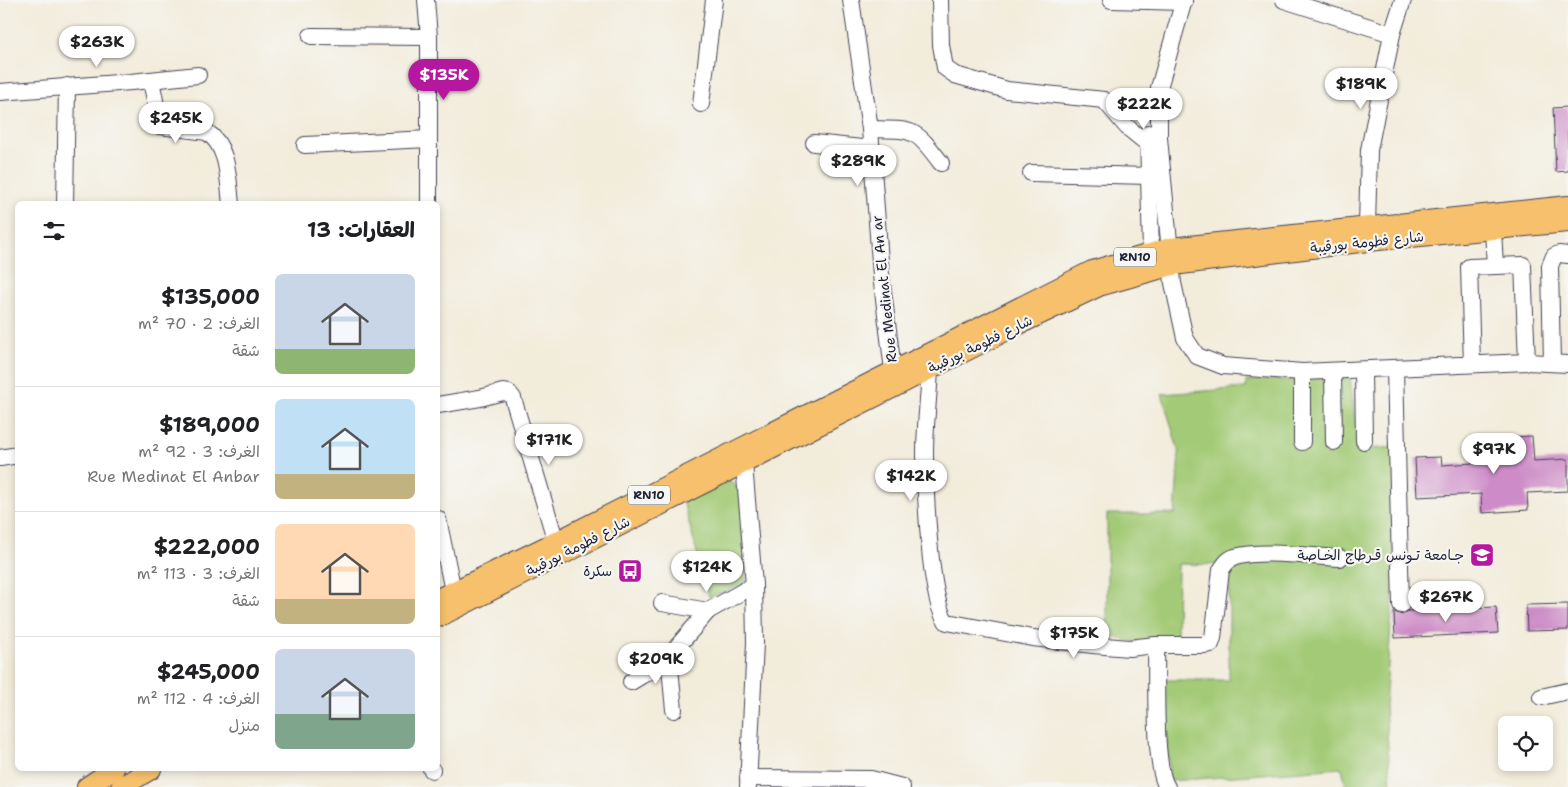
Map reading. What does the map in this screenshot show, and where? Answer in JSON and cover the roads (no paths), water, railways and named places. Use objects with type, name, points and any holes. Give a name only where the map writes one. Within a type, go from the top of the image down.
[{"type":"main road","name":"شارع فطومة بورقيبة","points":[[440,616],[743,456],[893,370],[1092,271],[1165,255],[1367,226],[1568,206]]},
{"type":"main road","name":"شارع فطومة بورقيبة","points":[[445,595],[930,368],[1165,255],[1368,242],[1568,222]]},
{"type":"main road","points":[[86,787],[111,771]]},
{"type":"main road","points":[[121,787],[147,771]]},
{"type":"street","points":[[426,0],[429,37],[429,201]]},
{"type":"street","points":[[701,104],[714,0]]},
{"type":"street","name":"Rue Medinat El An ar","points":[[851,0],[870,129],[881,275],[893,370]]},
{"type":"street","points":[[940,0],[941,45],[944,68],[955,75],[1007,90],[1104,100],[1127,127],[1148,144]]},
{"type":"street","points":[[1111,0],[1184,1],[1159,88],[1159,138],[1165,255]]},
{"type":"street","points":[[1284,0],[1392,34]]},
{"type":"street","points":[[1367,226],[1369,150],[1392,34],[1402,0]]},
{"type":"street","points":[[311,36],[429,37]]},
{"type":"street","points":[[0,92],[198,75]]},
{"type":"street","points":[[151,80],[160,126],[208,132],[218,143],[227,171],[231,201]]},
{"type":"street","points":[[66,201],[67,86]]},
{"type":"street","points":[[1159,88],[1152,92],[1148,98],[1149,176],[1165,255],[1185,338],[1197,356],[1223,366],[1302,372],[1526,362],[1560,363],[1550,266],[1554,256],[1559,254],[1568,255]]},
{"type":"street","points":[[870,129],[908,129],[922,138],[941,163]]},
{"type":"street","points":[[305,145],[429,139]]},
{"type":"street","points":[[814,143],[871,149]]},
{"type":"street","points":[[1031,173],[1149,176]]},
{"type":"street","points":[[1493,230],[1495,266]]},
{"type":"street","points":[[1472,364],[1469,267],[1495,266],[1523,265],[1526,362]]},
{"type":"street","points":[[930,368],[925,452],[930,554],[944,619],[953,624],[1034,638],[1129,648],[1156,645],[1211,644],[1221,570],[1227,561],[1236,557],[1272,554],[1340,558]]},
{"type":"street","points":[[1396,369],[1401,605]]},
{"type":"street","points":[[1363,370],[1364,441]]},
{"type":"street","points":[[1333,371],[1334,442]]},
{"type":"street","points":[[1302,372],[1302,442]]},
{"type":"street","points":[[440,405],[503,392],[509,393],[513,398],[556,542]]},
{"type":"street","points":[[0,458],[15,456]]},
{"type":"street","points":[[743,456],[754,585],[755,642],[748,783],[871,779],[902,787]]},
{"type":"street","points":[[440,541],[445,595]]},
{"type":"street","points":[[631,682],[669,657],[708,611],[754,585]]},
{"type":"street","points":[[662,603],[708,611]]},
{"type":"street","points":[[1156,645],[1160,764],[1163,782],[1167,787]]},
{"type":"street","points":[[669,657],[674,710]]},
{"type":"street","points":[[1541,697],[1568,691]]},
{"type":"place","name":"جـامعة تـونس قـرطاج الخـاصة","points":[[1482,555]]},
{"type":"place","name":"سكرة","points":[[630,571]]}]
